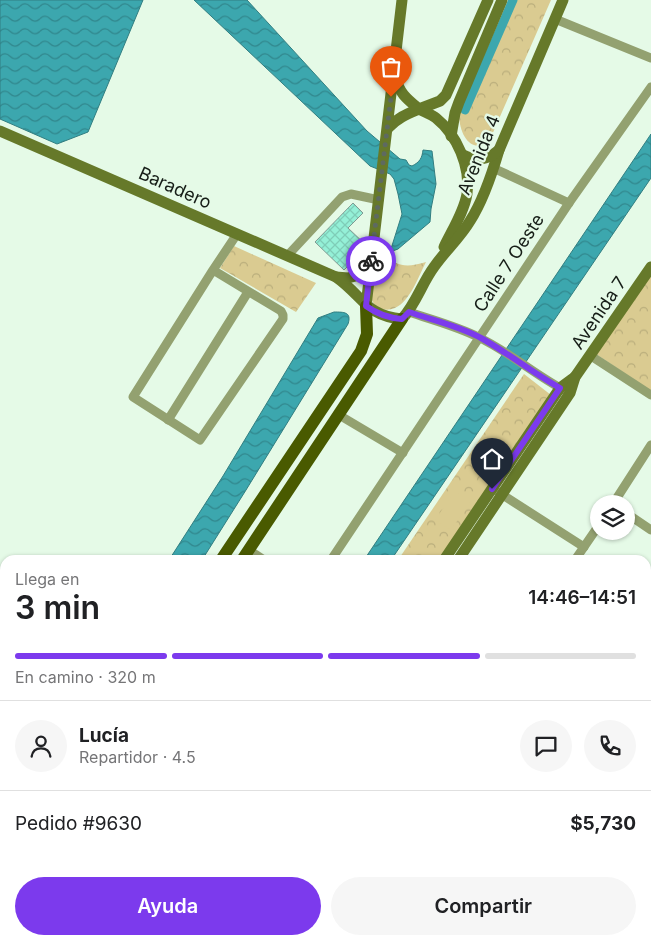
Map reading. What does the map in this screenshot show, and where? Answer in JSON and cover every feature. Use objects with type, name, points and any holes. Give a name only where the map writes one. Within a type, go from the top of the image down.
[{"type":"main road","points":[[224,555],[361,352],[368,334],[366,306],[402,0]]},
{"type":"main road","points":[[388,128],[395,120],[440,101],[446,96],[488,0]]},
{"type":"main road","points":[[452,136],[455,113],[459,102],[502,0]]},
{"type":"main road","name":"Avenida 4","points":[[405,315],[434,266],[471,220],[563,0]]},
{"type":"main road","points":[[394,66],[398,88],[402,95],[419,109],[434,116],[442,123],[463,155],[467,194],[463,209],[434,266]]},
{"type":"main road","name":"Baradero","points":[[0,131],[288,255],[348,285],[366,306]]},
{"type":"main road","points":[[463,155],[472,160],[482,160],[491,157],[499,150]]},
{"type":"main road","name":"Avenida 7","points":[[448,555],[497,492],[651,267]]},
{"type":"main road","points":[[336,278],[348,278],[370,272]]},
{"type":"main road","points":[[366,306],[382,316],[405,315]]},
{"type":"main road","points":[[245,555],[405,315]]},
{"type":"main road","name":"Avenida 7","points":[[461,555],[497,492]]},
{"type":"street","points":[[555,20],[651,58]]},
{"type":"street","name":"Calle 7 Oeste","points":[[334,555],[568,203],[651,87]]},
{"type":"street","points":[[493,168],[568,203]]},
{"type":"street","points":[[288,255],[342,198],[351,194],[379,200]]},
{"type":"street","points":[[213,270],[281,311],[283,319],[200,440],[133,397],[213,270],[237,234]]},
{"type":"street","points":[[168,420],[248,292]]},
{"type":"street","points":[[405,315],[479,337],[539,377],[565,391]]},
{"type":"street","points":[[591,356],[651,395]]},
{"type":"street","points":[[339,415],[403,453]]},
{"type":"street","points":[[619,495],[651,445]]},
{"type":"street","points":[[497,492],[584,548]]},
{"type":"street","points":[[635,519],[651,530]]},
{"type":"street","points":[[579,555],[590,539]]},
{"type":"green space","points":[[510,0],[551,0],[488,144],[476,146],[467,140],[464,135],[459,116]]},
{"type":"green space","points":[[234,246],[316,283],[296,312],[220,268]]},
{"type":"green space","points":[[379,249],[390,259],[400,264],[411,265],[426,262],[410,294],[398,307],[382,309],[377,307],[370,295]]},
{"type":"green space","points":[[651,272],[651,391],[596,354]]},
{"type":"green space","points":[[524,374],[551,395],[443,555],[401,555]]},
{"type":"green space","points":[[455,491],[470,502],[451,530],[435,520]]},
{"type":"water","points":[[0,0],[143,0],[88,132],[57,144],[0,119]]},
{"type":"water","points":[[194,0],[247,0],[367,131],[400,159],[406,160],[412,166],[420,160],[423,150],[432,151],[436,184],[430,222],[398,249],[390,252],[402,214],[394,179],[390,174],[370,166]]},
{"type":"water","points":[[651,134],[651,178],[394,555],[367,555]]},
{"type":"water","points":[[334,312],[348,315],[349,320],[205,555],[172,555],[223,476],[318,318]]},
{"type":"building","points":[[353,203],[363,213],[348,228],[366,245],[365,249],[344,270],[315,242]]},
{"type":"waterway","points":[[465,110],[513,0]]},
{"type":"way so far","points":[[371,261],[391,97]]},
{"type":"route","points":[[371,261],[366,306],[382,316],[392,318],[402,319],[409,312],[479,337],[539,377],[560,388],[492,489]]}]
